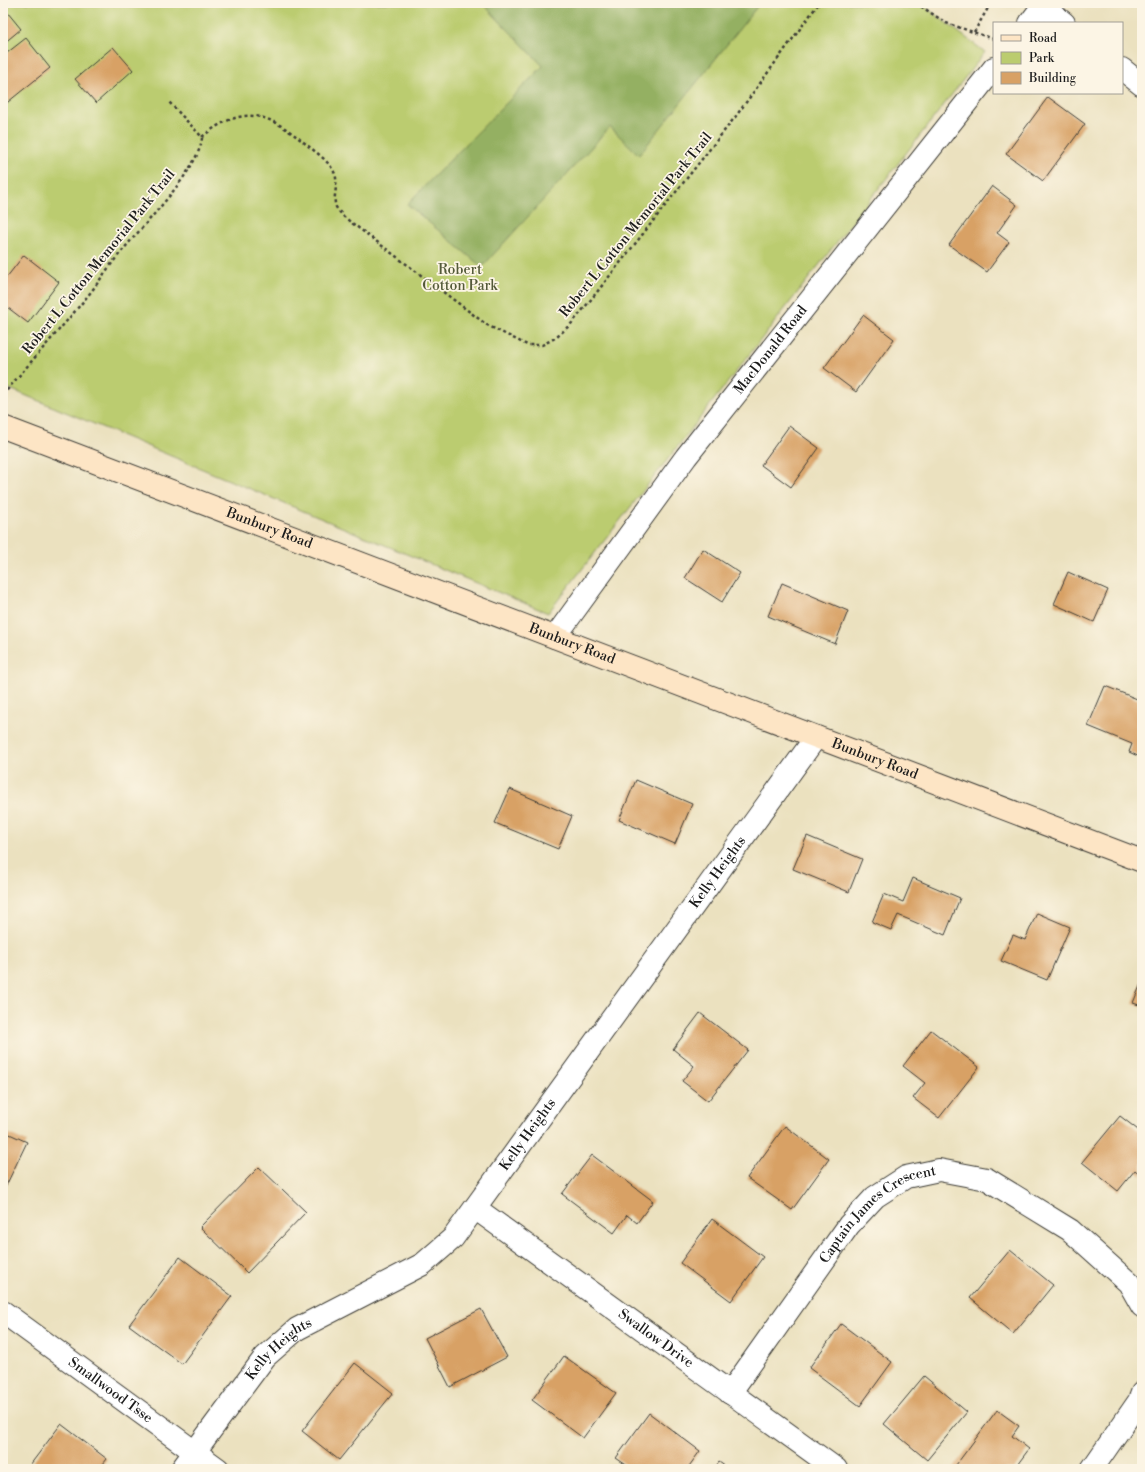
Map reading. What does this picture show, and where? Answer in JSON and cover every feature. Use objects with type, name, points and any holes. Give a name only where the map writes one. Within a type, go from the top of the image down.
[{"type":"main road","name":"Bunbury Road","points":[[3,427],[1142,861]]},
{"type":"street","points":[[1031,22],[1044,5],[1063,22]]},
{"type":"street","name":"MacDonald Road","points":[[555,637],[686,457],[993,69]]},
{"type":"street","points":[[1123,70],[1142,85]]},
{"type":"street","name":"Kelly Heights","points":[[182,1469],[265,1357],[297,1329],[423,1264],[453,1238],[816,737]]},
{"type":"street","name":"Captain James Crescent","points":[[730,1393],[849,1225],[875,1197],[906,1177],[933,1171],[939,1170],[987,1179],[1070,1230],[1129,1283],[1142,1306]]},
{"type":"street","name":"Swallow Drive","points":[[475,1208],[836,1469]]},
{"type":"street","name":"Smallwood Tsse","points":[[3,1312],[218,1469]]},
{"type":"street","points":[[1092,1469],[1139,1401],[1142,1393]]},
{"type":"path","name":"Robert L Cotton Memorial Park Trail","points":[[3,395],[86,298],[116,257],[153,215],[191,166],[202,137],[213,127],[238,116],[260,116],[278,124],[297,137],[325,160],[335,173],[337,182],[335,196],[336,207],[344,217],[487,325],[527,345],[542,345],[557,337],[573,322],[598,292],[731,122],[819,3]]},
{"type":"path","points":[[916,3],[946,23],[993,39]]},
{"type":"path","points":[[974,32],[991,3]]},
{"type":"path","points":[[168,101],[202,137]]},
{"type":"green space","name":"Robert Cotton Park","points":[[3,3],[920,3],[985,52],[548,613],[3,386]]},
{"type":"green space","points":[[482,3],[760,3],[639,155],[610,127],[482,267],[407,204],[543,66]]},
{"type":"building","points":[[3,7],[21,29],[3,44]]},
{"type":"building","points":[[26,38],[50,68],[3,106],[3,56]]},
{"type":"building","points":[[113,47],[133,70],[96,103],[75,79]]},
{"type":"building","points":[[1048,97],[1085,124],[1043,181],[1006,154]]},
{"type":"building","points":[[992,186],[1017,205],[997,233],[1009,242],[987,272],[949,245]]},
{"type":"building","points":[[24,255],[59,282],[28,323],[3,304],[3,282]]},
{"type":"building","points":[[863,315],[894,339],[856,392],[824,368]]},
{"type":"building","points":[[789,426],[819,448],[791,487],[761,465]]},
{"type":"building","points":[[703,549],[740,573],[722,602],[685,578]]},
{"type":"building","points":[[1068,572],[1108,590],[1094,622],[1054,604]]},
{"type":"building","points":[[782,583],[848,611],[835,644],[768,616]]},
{"type":"building","points":[[1105,686],[1142,701],[1142,758],[1129,752],[1132,744],[1088,726]]},
{"type":"building","points":[[636,780],[692,804],[675,844],[619,820]]},
{"type":"building","points":[[510,789],[572,816],[558,849],[495,823]]},
{"type":"building","points":[[807,836],[862,859],[849,892],[793,869]]},
{"type":"building","points":[[913,878],[960,898],[945,935],[898,915],[891,930],[872,922],[884,894],[903,902]]},
{"type":"building","points":[[1037,913],[1070,927],[1047,980],[1001,961],[1013,935],[1025,940]]},
{"type":"building","points":[[1142,981],[1142,1006],[1133,1003]]},
{"type":"building","points":[[700,1013],[748,1050],[708,1101],[682,1081],[694,1066],[673,1049]]},
{"type":"building","points":[[931,1030],[979,1067],[939,1118],[913,1098],[925,1083],[903,1066]]},
{"type":"building","points":[[1120,1116],[1142,1133],[1142,1176],[1135,1170],[1118,1191],[1082,1162]]},
{"type":"building","points":[[785,1126],[829,1159],[792,1210],[747,1178]]},
{"type":"building","points":[[3,1131],[27,1142],[3,1192]]},
{"type":"building","points":[[592,1155],[653,1201],[637,1223],[627,1215],[614,1233],[562,1194]]},
{"type":"building","points":[[259,1167],[306,1212],[247,1273],[200,1227]]},
{"type":"building","points":[[712,1219],[763,1257],[731,1301],[680,1263]]},
{"type":"building","points":[[1010,1250],[1053,1285],[1013,1334],[970,1298]]},
{"type":"building","points":[[180,1257],[232,1296],[182,1364],[129,1325]]},
{"type":"building","points":[[481,1309],[507,1357],[450,1387],[425,1338]]},
{"type":"building","points":[[841,1324],[892,1362],[860,1406],[809,1368]]},
{"type":"building","points":[[564,1356],[616,1393],[583,1438],[532,1400]]},
{"type":"building","points":[[355,1363],[393,1393],[339,1460],[302,1431]]},
{"type":"building","points":[[924,1376],[967,1412],[927,1460],[884,1424]]},
{"type":"building","points":[[997,1410],[1019,1426],[1012,1436],[1029,1449],[1014,1469],[953,1469]]},
{"type":"building","points":[[649,1413],[700,1451],[687,1469],[632,1469],[616,1458]]},
{"type":"building","points":[[61,1424],[107,1459],[99,1469],[27,1469]]},
{"type":"building","points":[[719,1462],[729,1469],[714,1469]]}]
